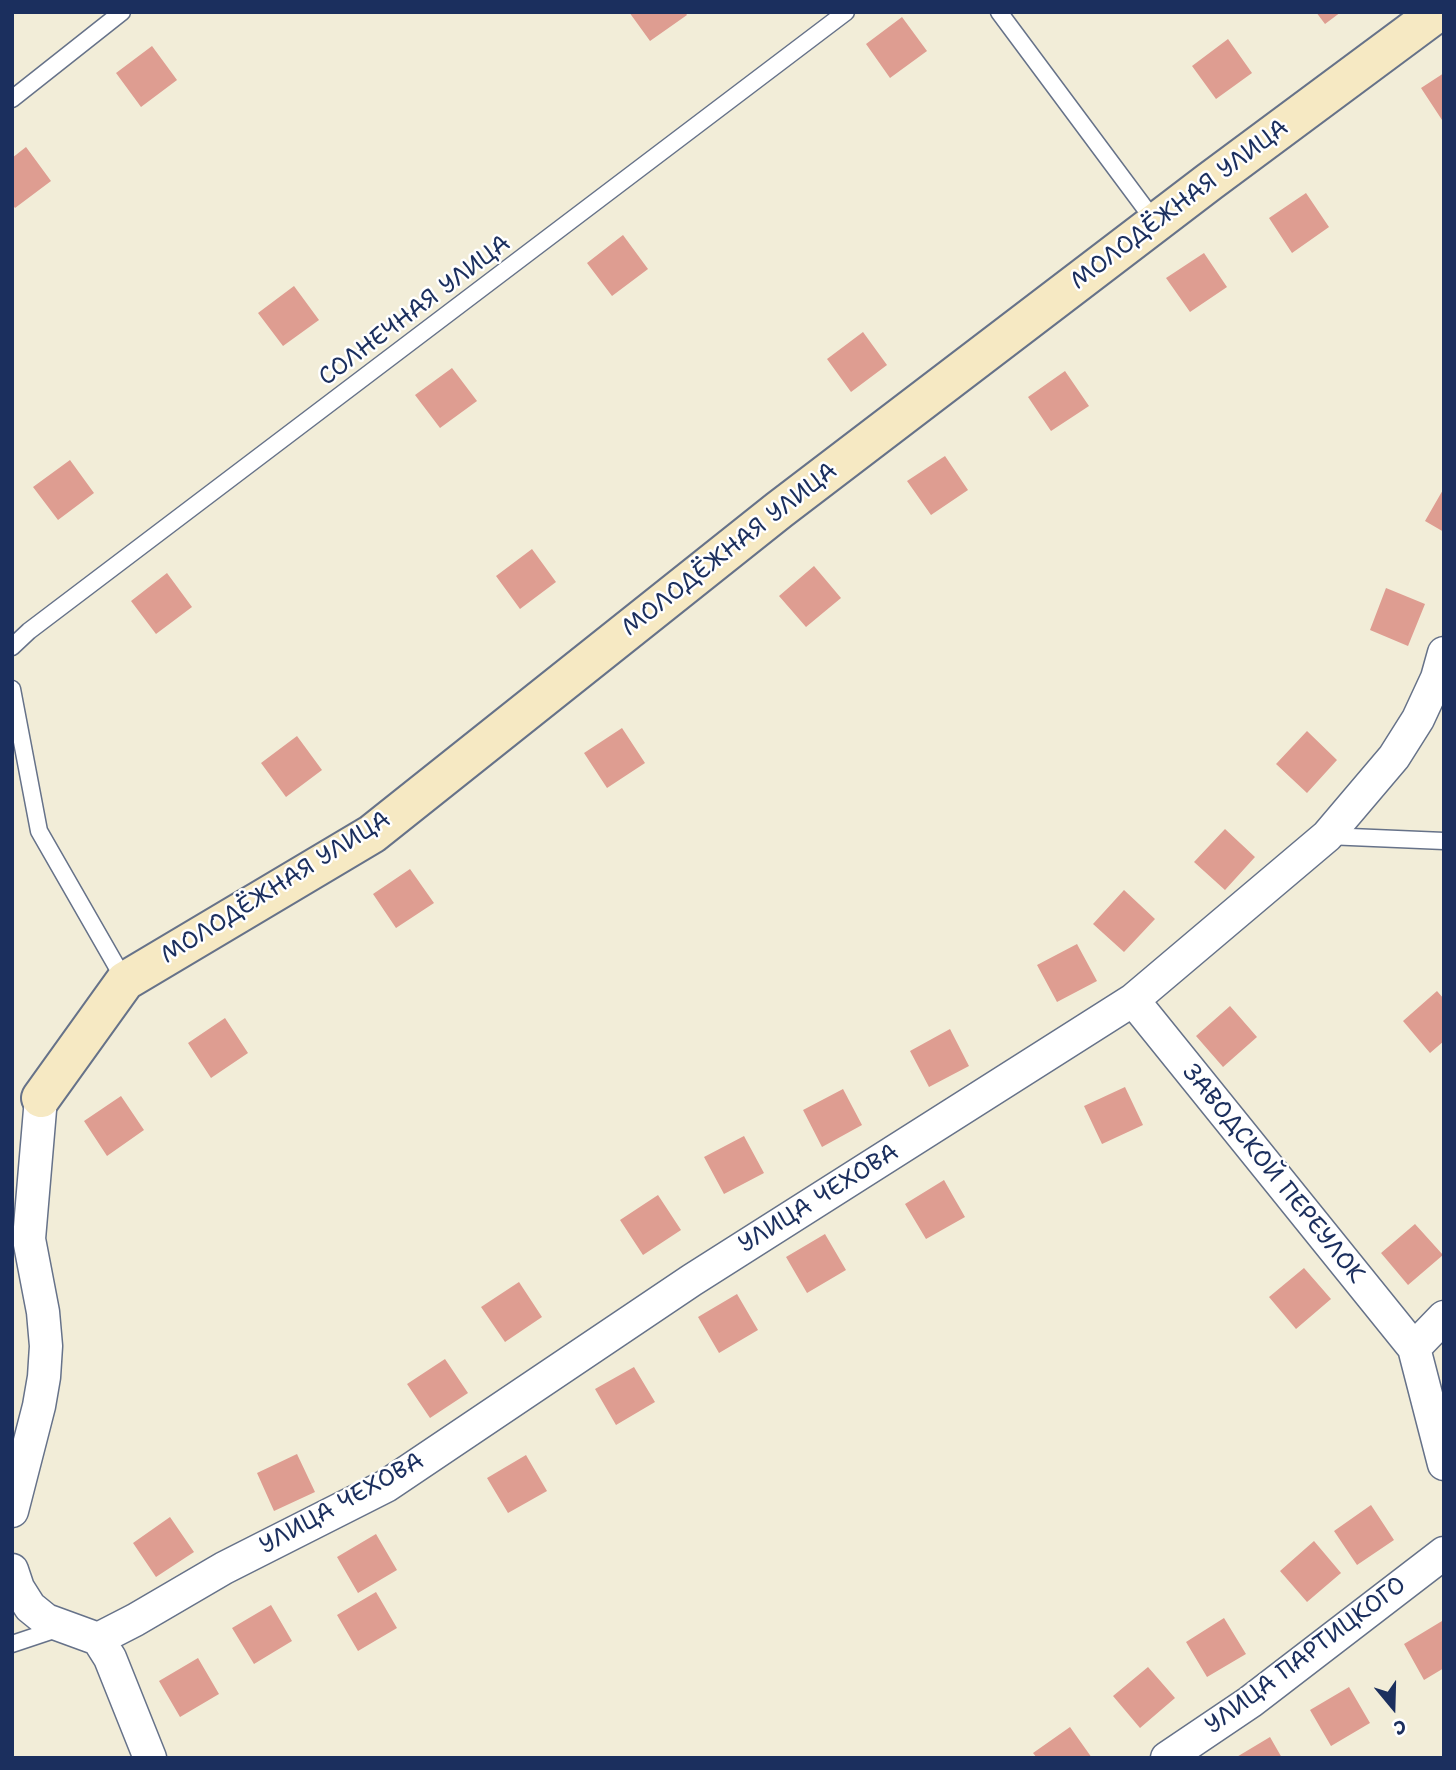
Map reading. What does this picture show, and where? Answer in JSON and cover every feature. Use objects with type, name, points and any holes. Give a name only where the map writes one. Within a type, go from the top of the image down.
[{"type":"street","name":"МОЛОДЁЖНАЯ УЛИЦА","points":[[41,1098],[125,981],[372,834],[779,510],[1438,12]]},
{"type":"street","name":"УЛИЦА ЧЕХОВА","points":[[98,1639],[224,1568],[386,1486],[692,1280],[1133,1000],[1327,836],[1394,757],[1418,719],[1437,678],[1444,653]]},
{"type":"street","name":"ЗАВОДСКОЙ ПЕРЕУЛОК","points":[[1133,1000],[1414,1348]]},
{"type":"street","points":[[12,1511],[44,1377],[46,1346],[43,1312],[29,1239],[41,1098]]},
{"type":"street","points":[[1444,1317],[1414,1348],[1444,1464]]},
{"type":"street","name":"УЛИЦА ПАРТИЦКОГО","points":[[1167,1758],[1250,1702],[1444,1553]]},
{"type":"street","points":[[12,1570],[18,1588],[30,1607],[46,1620],[98,1639],[110,1657],[150,1758]]},
{"type":"lane","points":[[12,99],[122,12]]},
{"type":"lane","name":"СОЛНЕЧНАЯ УЛИЦА","points":[[12,648],[40,622],[846,12]]},
{"type":"lane","points":[[999,12],[1156,223]]},
{"type":"lane","points":[[12,689],[39,831],[125,981]]},
{"type":"lane","points":[[1327,836],[1444,841]]},
{"type":"lane","points":[[12,1644],[61,1627]]},
{"type":"building","points":[[629,12],[685,12],[687,15],[650,41]]},
{"type":"building","points":[[1316,12],[1341,12],[1325,24]]},
{"type":"building","points":[[902,17],[927,51],[890,78],[866,44]]},
{"type":"building","points":[[1228,39],[1252,73],[1216,99],[1192,66]]},
{"type":"building","points":[[152,46],[177,80],[141,107],[116,73]]},
{"type":"building","points":[[1444,73],[1444,123],[1421,88]]},
{"type":"building","points":[[26,147],[51,181],[15,208],[12,204],[12,158]]},
{"type":"building","points":[[1306,193],[1329,227],[1292,253],[1269,218]]},
{"type":"building","points":[[623,235],[648,269],[612,296],[587,263]]},
{"type":"building","points":[[1204,253],[1227,287],[1190,312],[1166,278]]},
{"type":"building","points":[[294,286],[319,320],[283,346],[258,313]]},
{"type":"building","points":[[863,332],[887,365],[851,392],[827,359]]},
{"type":"building","points":[[452,368],[477,401],[440,428],[415,395]]},
{"type":"building","points":[[1065,371],[1089,406],[1051,431],[1028,397]]},
{"type":"building","points":[[945,456],[968,490],[931,515],[907,481]]},
{"type":"building","points":[[70,460],[94,493],[58,520],[33,487]]},
{"type":"building","points":[[1444,488],[1444,532],[1425,521]]},
{"type":"building","points":[[532,549],[556,582],[520,609],[496,576]]},
{"type":"building","points":[[814,566],[841,598],[806,627],[779,596]]},
{"type":"building","points":[[167,573],[192,607],[156,634],[131,601]]},
{"type":"building","points":[[1386,588],[1425,604],[1408,646],[1370,630]]},
{"type":"building","points":[[622,728],[645,763],[607,788],[584,753]]},
{"type":"building","points":[[1307,731],[1337,760],[1307,793],[1276,764]]},
{"type":"building","points":[[297,736],[322,770],[286,797],[261,763]]},
{"type":"building","points":[[1225,829],[1255,857],[1225,890],[1194,862]]},
{"type":"building","points":[[410,869],[434,903],[396,928],[373,894]]},
{"type":"building","points":[[1124,890],[1155,919],[1124,952],[1093,924]]},
{"type":"building","points":[[1077,944],[1097,981],[1057,1002],[1037,965]]},
{"type":"building","points":[[1437,991],[1444,999],[1444,1041],[1430,1053],[1403,1021]]},
{"type":"building","points":[[1230,1006],[1257,1037],[1223,1067],[1196,1036]]},
{"type":"building","points":[[225,1018],[248,1053],[211,1078],[188,1043]]},
{"type":"building","points":[[950,1029],[969,1066],[929,1087],[910,1051]]},
{"type":"building","points":[[1125,1087],[1143,1125],[1102,1144],[1084,1106]]},
{"type":"building","points":[[843,1089],[862,1125],[822,1147],[803,1110]]},
{"type":"building","points":[[121,1096],[144,1130],[107,1156],[84,1121]]},
{"type":"building","points":[[744,1136],[764,1173],[724,1194],[704,1157]]},
{"type":"building","points":[[944,1180],[965,1217],[926,1239],[905,1204]]},
{"type":"building","points":[[658,1195],[681,1230],[643,1255],[620,1220]]},
{"type":"building","points":[[1415,1224],[1443,1255],[1408,1285],[1381,1253]]},
{"type":"building","points":[[825,1234],[846,1270],[807,1293],[786,1257]]},
{"type":"building","points":[[1304,1268],[1331,1299],[1296,1329],[1269,1297]]},
{"type":"building","points":[[519,1282],[542,1317],[505,1342],[481,1307]]},
{"type":"building","points":[[737,1294],[758,1330],[719,1353],[698,1317]]},
{"type":"building","points":[[445,1359],[468,1393],[430,1418],[407,1384]]},
{"type":"building","points":[[634,1367],[655,1402],[616,1425],[595,1389]]},
{"type":"building","points":[[297,1454],[315,1492],[274,1511],[257,1473]]},
{"type":"building","points":[[526,1455],[547,1491],[508,1513],[487,1478]]},
{"type":"building","points":[[1371,1505],[1394,1540],[1357,1565],[1334,1531]]},
{"type":"building","points":[[170,1517],[194,1552],[156,1577],[133,1543]]},
{"type":"building","points":[[376,1534],[397,1570],[358,1593],[337,1557]]},
{"type":"building","points":[[1314,1541],[1341,1573],[1307,1602],[1280,1571]]},
{"type":"building","points":[[376,1592],[397,1628],[358,1651],[337,1615]]},
{"type":"building","points":[[271,1605],[292,1641],[254,1664],[232,1628]]},
{"type":"building","points":[[1224,1618],[1246,1654],[1207,1677],[1186,1642]]},
{"type":"building","points":[[1442,1621],[1444,1668],[1424,1680],[1404,1644]]},
{"type":"building","points":[[198,1658],[219,1694],[180,1717],[159,1681]]},
{"type":"building","points":[[1148,1667],[1175,1698],[1140,1728],[1113,1696]]},
{"type":"building","points":[[1349,1687],[1370,1723],[1331,1746],[1310,1710]]},
{"type":"building","points":[[1070,1727],[1092,1758],[1037,1758],[1033,1753]]},
{"type":"building","points":[[1270,1737],[1282,1758],[1235,1758]]}]
